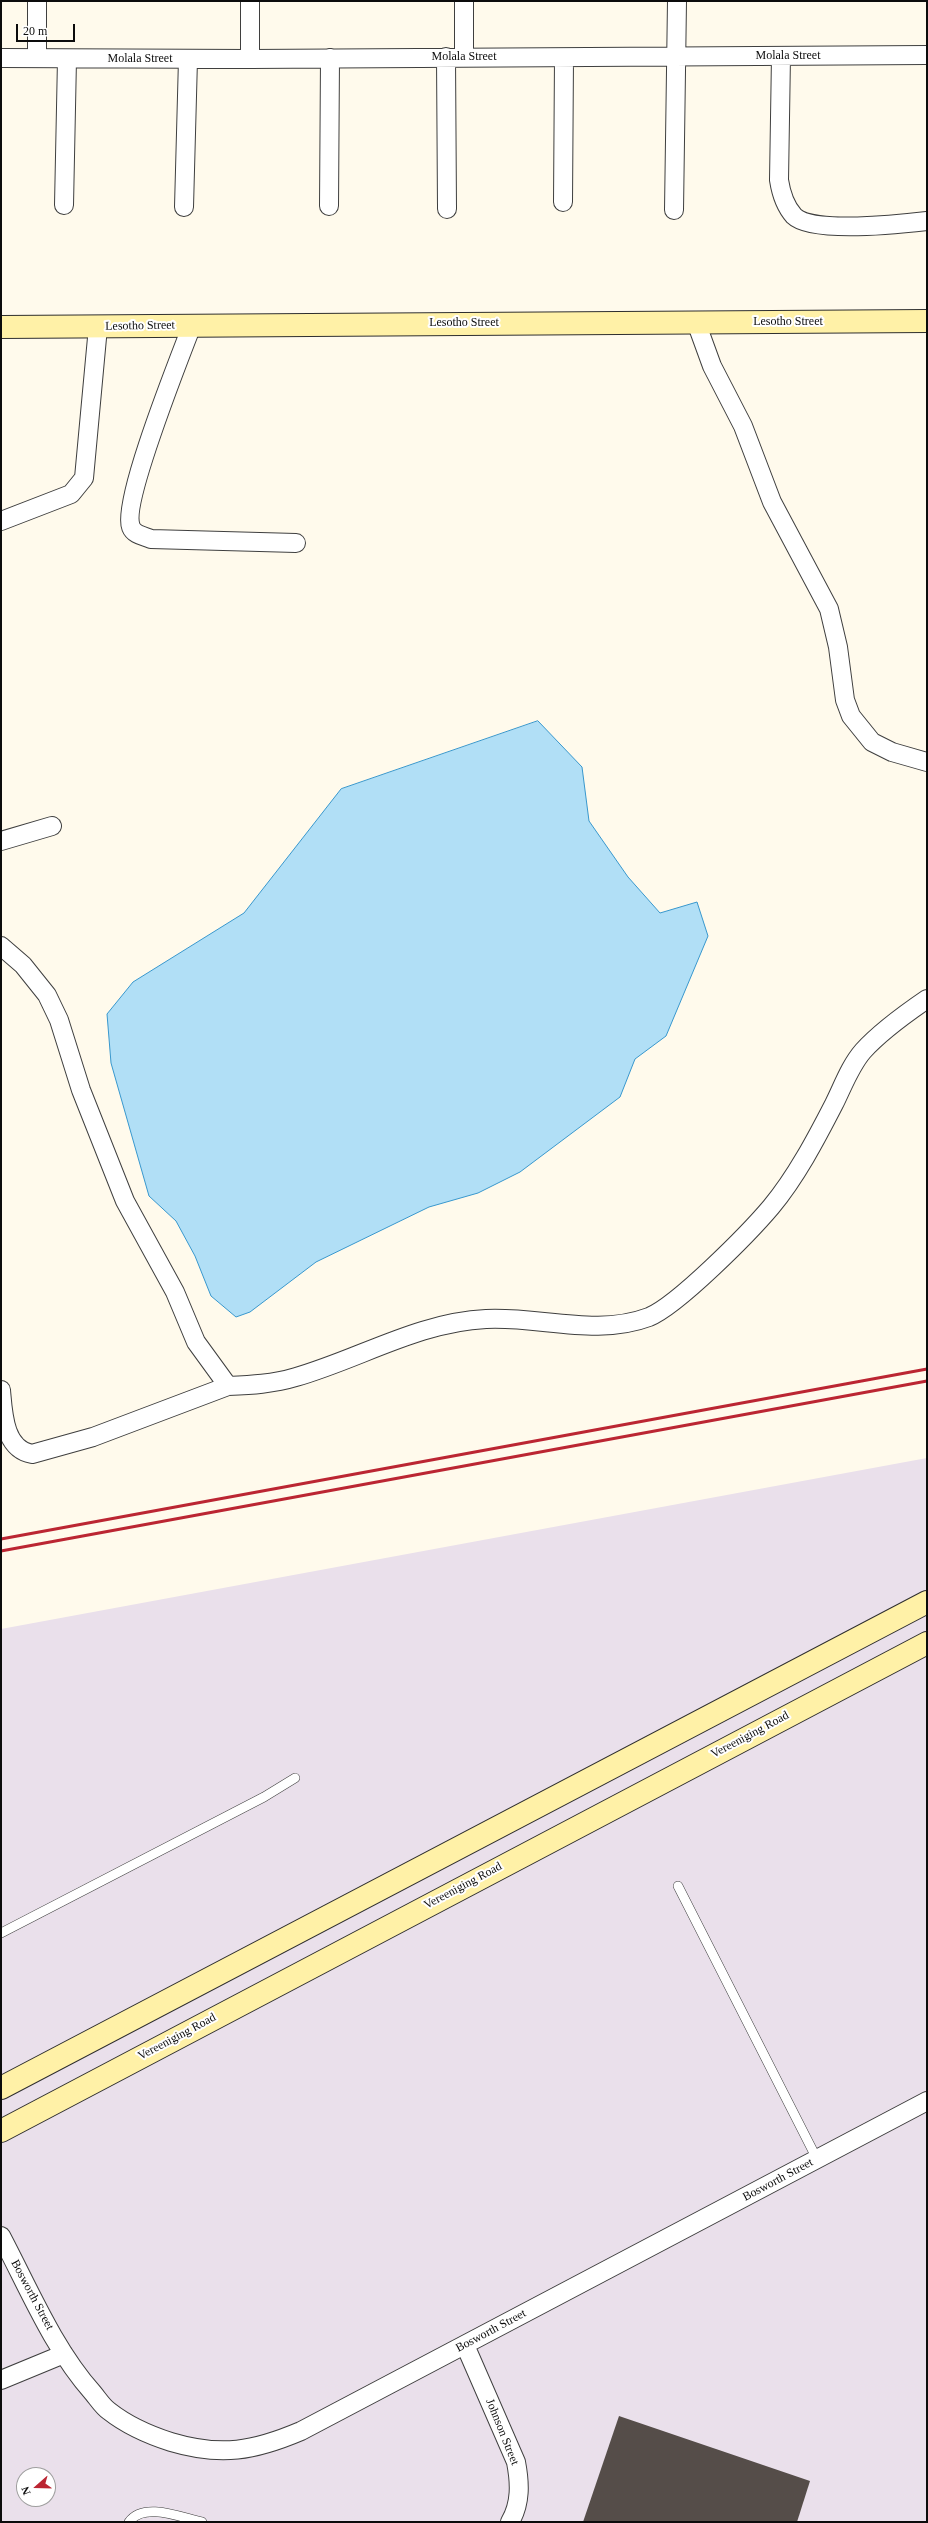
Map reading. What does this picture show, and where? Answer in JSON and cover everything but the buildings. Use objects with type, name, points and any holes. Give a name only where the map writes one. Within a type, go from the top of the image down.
[{"type":"main road","name":"Lesotho Street","points":[[1,327],[927,321]]},
{"type":"main road","points":[[1,2088],[927,1602]]},
{"type":"main road","name":"Vereeniging Road","points":[[1,2131],[585,1821],[927,1643]]},
{"type":"street","points":[[37,1],[37,58]]},
{"type":"street","points":[[250,1],[250,59]]},
{"type":"street","points":[[447,209],[455,57],[464,1]]},
{"type":"street","points":[[674,210],[677,1]]},
{"type":"street","name":"Molala Street","points":[[1,58],[564,58],[927,55]]},
{"type":"street","points":[[781,56],[779,180],[782,194],[795,217],[804,222],[819,225],[927,221]]},
{"type":"street","points":[[184,207],[188,58]]},
{"type":"street","points":[[329,206],[330,58]]},
{"type":"street","points":[[563,202],[564,58]]},
{"type":"street","points":[[64,205],[67,59]]},
{"type":"street","points":[[696,322],[712,366],[743,426],[772,502],[828,609],[838,647],[845,700],[851,716],[872,742],[892,752],[927,762]]},
{"type":"street","points":[[192,325],[145,454],[129,516],[131,527],[136,534],[151,539],[296,543]]},
{"type":"street","points":[[1,521],[71,494],[84,478],[98,327]]},
{"type":"street","points":[[1,841],[52,826]]},
{"type":"street","points":[[1,946],[23,965],[46,995],[59,1020],[81,1090],[125,1201],[175,1292],[196,1342],[228,1386]]},
{"type":"street","points":[[1,1390],[6,1426],[13,1442],[22,1452],[32,1454],[93,1438],[228,1386],[259,1385],[296,1377],[426,1330],[459,1322],[487,1319],[585,1326],[621,1324],[651,1316],[663,1309],[710,1268],[771,1207],[822,1126],[855,1062],[863,1051],[880,1035],[927,1000]]},
{"type":"street","name":"Bosworth Street","points":[[1,2236],[64,2354],[80,2379],[108,2410],[129,2425],[151,2436],[195,2449],[218,2451],[247,2450],[272,2443],[301,2431],[927,2101]]},
{"type":"street","name":"Johnson Street","points":[[465,2345],[516,2462],[520,2495],[510,2522]]},
{"type":"street","points":[[1,2380],[64,2354]]},
{"type":"lane","points":[[1,1934],[264,1797],[295,1778]]},
{"type":"lane","points":[[678,1886],[817,2159]]},
{"type":"lane","points":[[129,2522],[138,2515],[150,2512],[202,2522]]},
{"type":"shaded area","points":[[927,1458],[927,2522],[1,2522],[1,1629]]},
{"type":"water","points":[[538,721],[582,767],[589,821],[628,877],[660,913],[697,902],[708,936],[666,1036],[635,1059],[620,1097],[520,1172],[478,1193],[429,1207],[316,1262],[250,1312],[236,1317],[211,1296],[195,1256],[176,1221],[149,1196],[111,1063],[107,1014],[133,982],[244,913],[341,789]]},
{"type":"railway","points":[[1,1539],[927,1369]]},
{"type":"railway","points":[[1,1551],[927,1381]]}]
